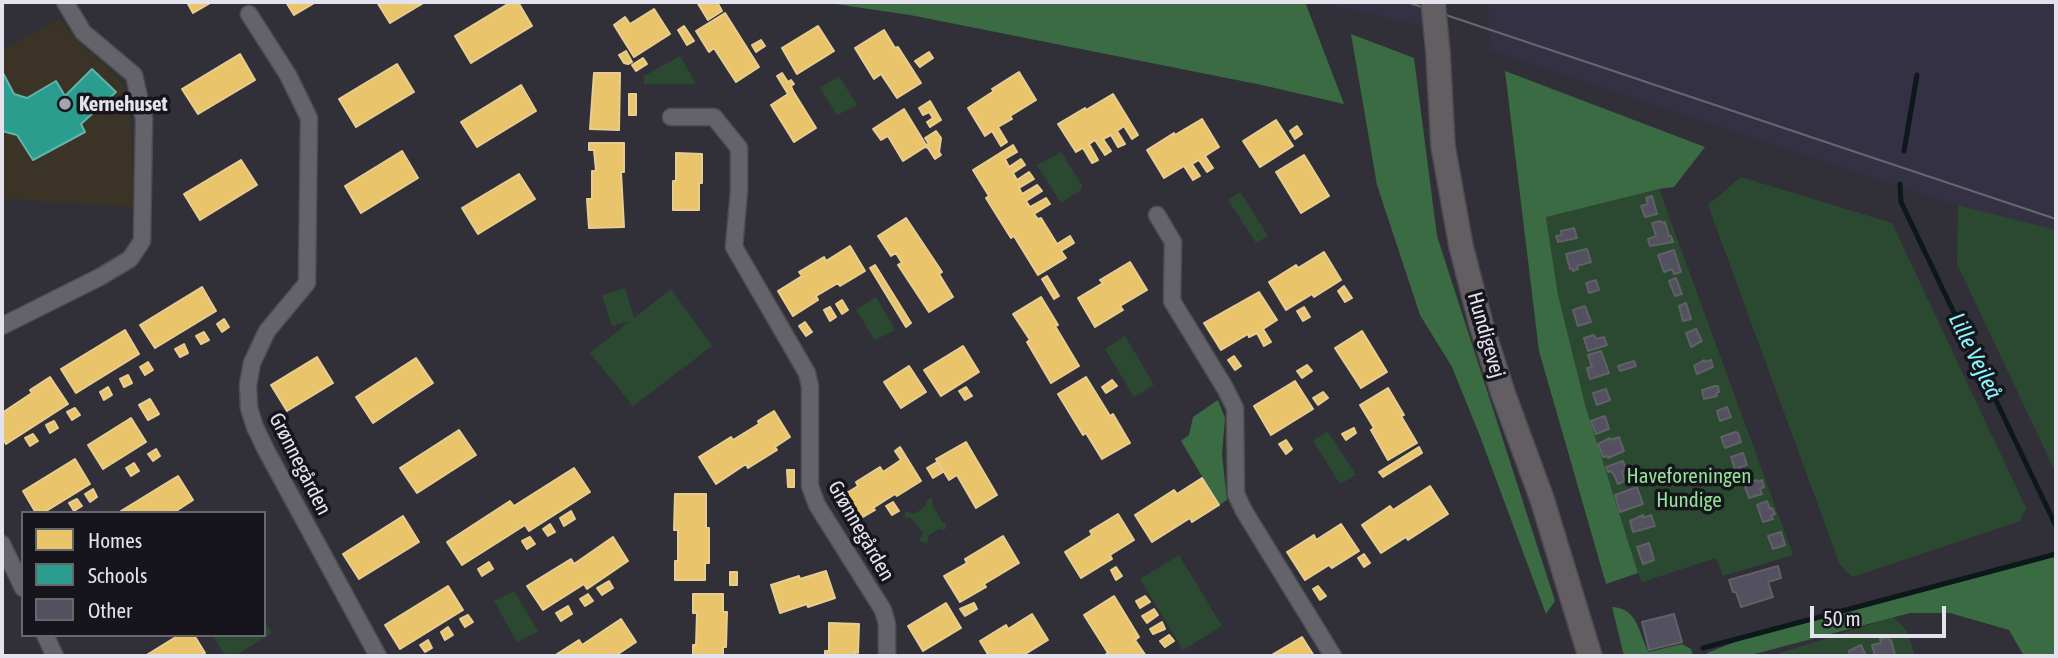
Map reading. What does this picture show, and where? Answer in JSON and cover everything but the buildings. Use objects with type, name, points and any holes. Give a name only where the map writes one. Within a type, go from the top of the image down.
[{"type":"street","points":[[2,326],[130,259],[142,241],[144,119],[134,75],[83,32],[65,2]]},
{"type":"street","name":"Hundigevej","points":[[1433,2],[1443,146],[1461,246],[1499,382],[1542,499],[1590,656]]},
{"type":"street","name":"Grønnegården","points":[[249,14],[288,75],[309,118],[310,165],[307,283],[267,331],[252,363],[248,384],[249,408],[265,450],[378,656]]},
{"type":"street","name":"Grønnegården","points":[[671,117],[714,117],[739,148],[739,191],[734,247],[807,373],[810,386],[810,486],[817,505],[883,610],[887,624],[887,656]]},
{"type":"street","points":[[1157,215],[1173,242],[1172,301],[1235,408],[1236,494],[1244,512],[1333,656]]},
{"type":"street","points":[[2,544],[21,584]]},
{"type":"street","points":[[46,637],[55,656]]},
{"type":"shaded area","points":[[1317,2],[1421,2],[1423,26],[1379,16]]},
{"type":"shaded area","points":[[1487,2],[2056,2],[2056,230],[1958,205],[1491,50]]},
{"type":"shaded area","name":"Kernehuset","points":[[60,19],[74,37],[125,85],[131,123],[134,207],[2,199],[2,50]]},
{"type":"green space","points":[[822,2],[1305,2],[1344,104],[1262,85],[910,15]]},
{"type":"green space","points":[[1351,34],[1414,58],[1437,236],[1555,601],[1546,614],[1452,367],[1420,315],[1377,185]]},
{"type":"green space","points":[[680,56],[696,84],[644,84],[644,76]]},
{"type":"green space","points":[[1505,71],[1705,147],[1674,187],[1546,217],[1558,295],[1586,408],[1638,573],[1606,584],[1539,351]]},
{"type":"green space","points":[[839,76],[857,105],[837,115],[820,88]]},
{"type":"green space","points":[[1061,152],[1082,185],[1081,190],[1061,203],[1037,165]]},
{"type":"green space","points":[[1741,177],[1892,223],[2026,508],[2020,521],[1852,577],[1840,565],[1708,205]]},
{"type":"green space","name":"Haveforeningen Hundige","points":[[1659,189],[1793,555],[1723,576],[1716,558],[1642,582],[1586,408],[1558,295],[1546,216]]},
{"type":"green space","points":[[1240,192],[1268,236],[1256,243],[1228,200]]},
{"type":"green space","points":[[1958,205],[2056,230],[2056,473],[1957,264]]},
{"type":"green space","points":[[625,288],[634,318],[671,289],[712,346],[633,406],[590,353],[630,321],[612,326],[602,295]]},
{"type":"green space","points":[[876,297],[895,330],[875,340],[856,310]]},
{"type":"green space","points":[[1125,336],[1154,385],[1134,397],[1105,349]]},
{"type":"green space","points":[[1218,400],[1225,418],[1222,454],[1227,500],[1219,505],[1181,441],[1189,435],[1193,417]]},
{"type":"green space","points":[[1327,431],[1356,475],[1340,484],[1313,441]]},
{"type":"green space","points":[[933,498],[932,504],[942,522],[946,523],[945,530],[939,529],[929,535],[927,543],[919,541],[923,533],[911,518],[905,517],[905,511],[915,514],[925,506],[928,499]]},
{"type":"green space","points":[[1179,555],[1222,626],[1183,650],[1140,579]]},
{"type":"green space","points":[[2056,556],[2056,656],[2024,656],[2009,630],[1950,613],[1910,613],[1747,656],[1709,656],[1707,653],[1737,641]]},
{"type":"green space","points":[[514,591],[538,631],[517,642],[494,601]]},
{"type":"green space","points":[[1612,607],[1621,608],[1633,617],[1649,652],[1682,644],[1691,649],[1693,656],[1624,656]]},
{"type":"green space","points":[[1893,617],[1907,631],[1915,656],[1771,656]]},
{"type":"green space","points":[[266,623],[272,633],[266,637]]},
{"type":"green space","points":[[214,637],[266,637],[235,656],[225,656]]},
{"type":"waterway","name":"Lille Vejleå","points":[[1904,151],[1917,75]]},
{"type":"waterway","name":"Lille Vejleå","points":[[1900,184],[1901,202],[2056,526]]},
{"type":"waterway","points":[[1703,648],[2056,554]]},
{"type":"tram line","points":[[1407,2],[2056,219]]},
{"type":"place","name":"Kernehuset","points":[[65,104]]}]
